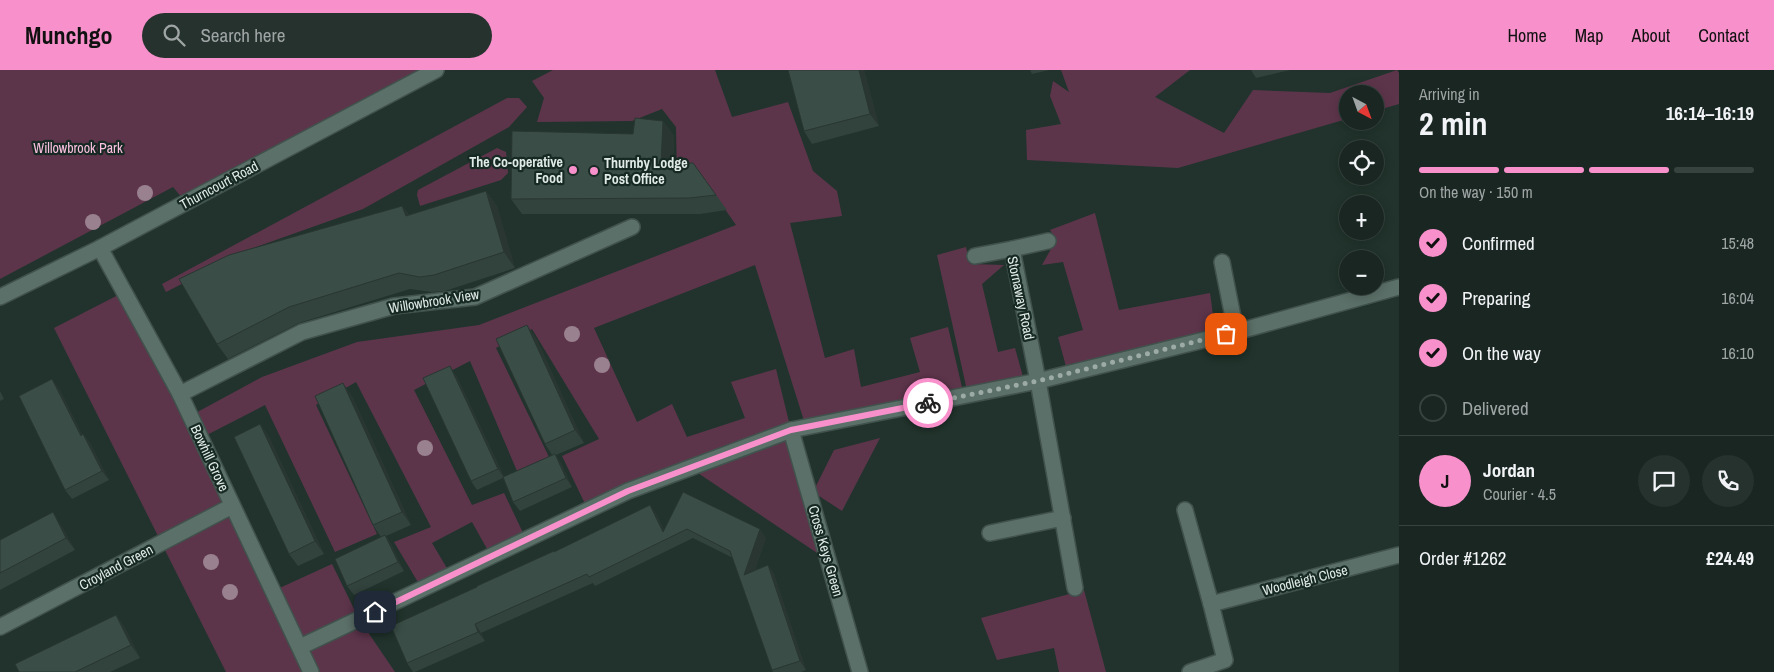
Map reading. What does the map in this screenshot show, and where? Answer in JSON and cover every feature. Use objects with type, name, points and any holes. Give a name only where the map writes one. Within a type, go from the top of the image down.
[{"type":"street","name":"Thurncourt Road","points":[[0,297],[100,248],[436,70]]},
{"type":"street","name":"Willowbrook View","points":[[180,394],[302,332],[394,306],[475,297],[632,227]]},
{"type":"street","points":[[1012,250],[1048,241]]},
{"type":"street","name":"Bowhill Grove","points":[[100,248],[180,394],[311,672]]},
{"type":"street","name":"Stornaway Road","points":[[975,256],[1012,250],[1038,381],[1075,588]]},
{"type":"street","points":[[1222,262],[1236,332]]},
{"type":"street","points":[[300,647],[628,491],[791,430],[1038,381],[1236,332],[1399,287]]},
{"type":"street","name":"Cross Keys Green","points":[[791,430],[860,672]]},
{"type":"street","name":"Croyland Green","points":[[0,627],[232,506]]},
{"type":"street","points":[[1185,510],[1225,660],[1190,672]]},
{"type":"street","points":[[990,534],[1063,518]]},
{"type":"street","name":"Woodleigh Close","points":[[1211,604],[1399,555]]},
{"type":"green space","name":"Willowbrook Park","points":[[0,70],[419,70],[183,199],[173,187],[0,279]]},
{"type":"green space","points":[[553,70],[715,70],[732,117],[788,102],[813,171],[837,191],[842,216],[790,223],[825,358],[854,349],[861,387],[920,372],[910,338],[948,327],[964,396],[805,424],[755,265],[594,328],[637,422],[672,404],[687,437],[745,418],[731,382],[776,369],[791,430],[829,561],[692,469],[588,510],[562,456],[599,439],[532,329],[496,348],[549,457],[517,471],[470,361],[414,390],[472,505],[504,493],[526,539],[491,556],[472,522],[432,543],[451,575],[422,589],[394,542],[431,527],[356,382],[316,405],[377,534],[335,552],[265,405],[201,438],[190,416],[262,377],[357,342],[479,325],[736,225],[704,179],[677,175],[676,127],[662,109],[632,121],[537,122],[544,98],[532,81]]},
{"type":"green space","points":[[1061,70],[1190,70],[1155,97],[1224,133],[1253,90],[1330,93],[1339,90],[1339,121],[1178,168],[1027,160],[1026,130],[1061,124],[1050,96],[1053,81],[1069,92]]},
{"type":"green space","points":[[1397,70],[1399,73],[1399,104],[1384,108],[1384,85],[1353,85]]},
{"type":"green space","points":[[507,98],[519,98],[527,107],[509,127],[363,209],[248,250],[166,292],[162,284]]},
{"type":"green space","points":[[497,148],[506,152],[508,173],[501,180],[420,206],[417,195],[418,190]]},
{"type":"green space","points":[[1095,213],[1119,310],[1210,293],[1216,337],[1068,374],[1058,337],[1083,330],[1063,262],[1042,265],[1056,240],[1050,230]]},
{"type":"green space","points":[[966,247],[970,264],[1004,265],[982,284],[998,352],[1015,348],[1025,384],[968,395],[937,255]]},
{"type":"green space","points":[[124,292],[273,591],[332,564],[359,619],[395,672],[226,672],[54,328]]},
{"type":"green space","points":[[880,438],[842,511],[813,492],[834,450]]},
{"type":"green space","points":[[1084,590],[1106,672],[1059,672],[1054,648],[997,660],[981,618]]},
{"type":"building","points":[[788,70],[859,70],[870,114],[804,131]]},
{"type":"building","points":[[635,118],[663,121],[661,164],[693,163],[716,195],[689,198],[511,199],[512,131],[633,134]]},
{"type":"building","points":[[486,191],[504,252],[434,275],[420,277],[399,273],[289,307],[217,344],[179,279],[229,255],[402,206],[406,216]]},
{"type":"building","points":[[527,325],[575,430],[545,444],[496,339]]},
{"type":"building","points":[[450,366],[498,469],[471,481],[423,378]]},
{"type":"building","points":[[52,379],[81,436],[83,434],[102,471],[65,490],[19,396]]},
{"type":"building","points":[[343,383],[402,512],[373,525],[315,396]]},
{"type":"building","points":[[260,424],[315,541],[289,554],[234,437]]},
{"type":"building","points":[[555,454],[566,478],[513,502],[503,477]]},
{"type":"building","points":[[683,492],[760,529],[744,575],[768,565],[800,661],[772,670],[730,551],[687,529],[589,577],[587,574],[475,624],[478,632],[407,663],[391,626],[554,552],[650,505],[663,532]]},
{"type":"building","points":[[53,512],[66,538],[0,573],[0,540]]},
{"type":"building","points":[[385,535],[398,562],[347,586],[335,559]]},
{"type":"building","points":[[116,615],[131,645],[75,672],[19,672],[15,664]]},
{"type":"way so far","points":[[928,403],[1038,381],[1226,334]]},
{"type":"place","name":"The Co-operative Food","points":[[573,170]]},
{"type":"place","name":"Thurnby Lodge Post Office","points":[[594,171]]},
{"type":"route","points":[[375,612],[628,491],[791,430],[928,403]]}]
